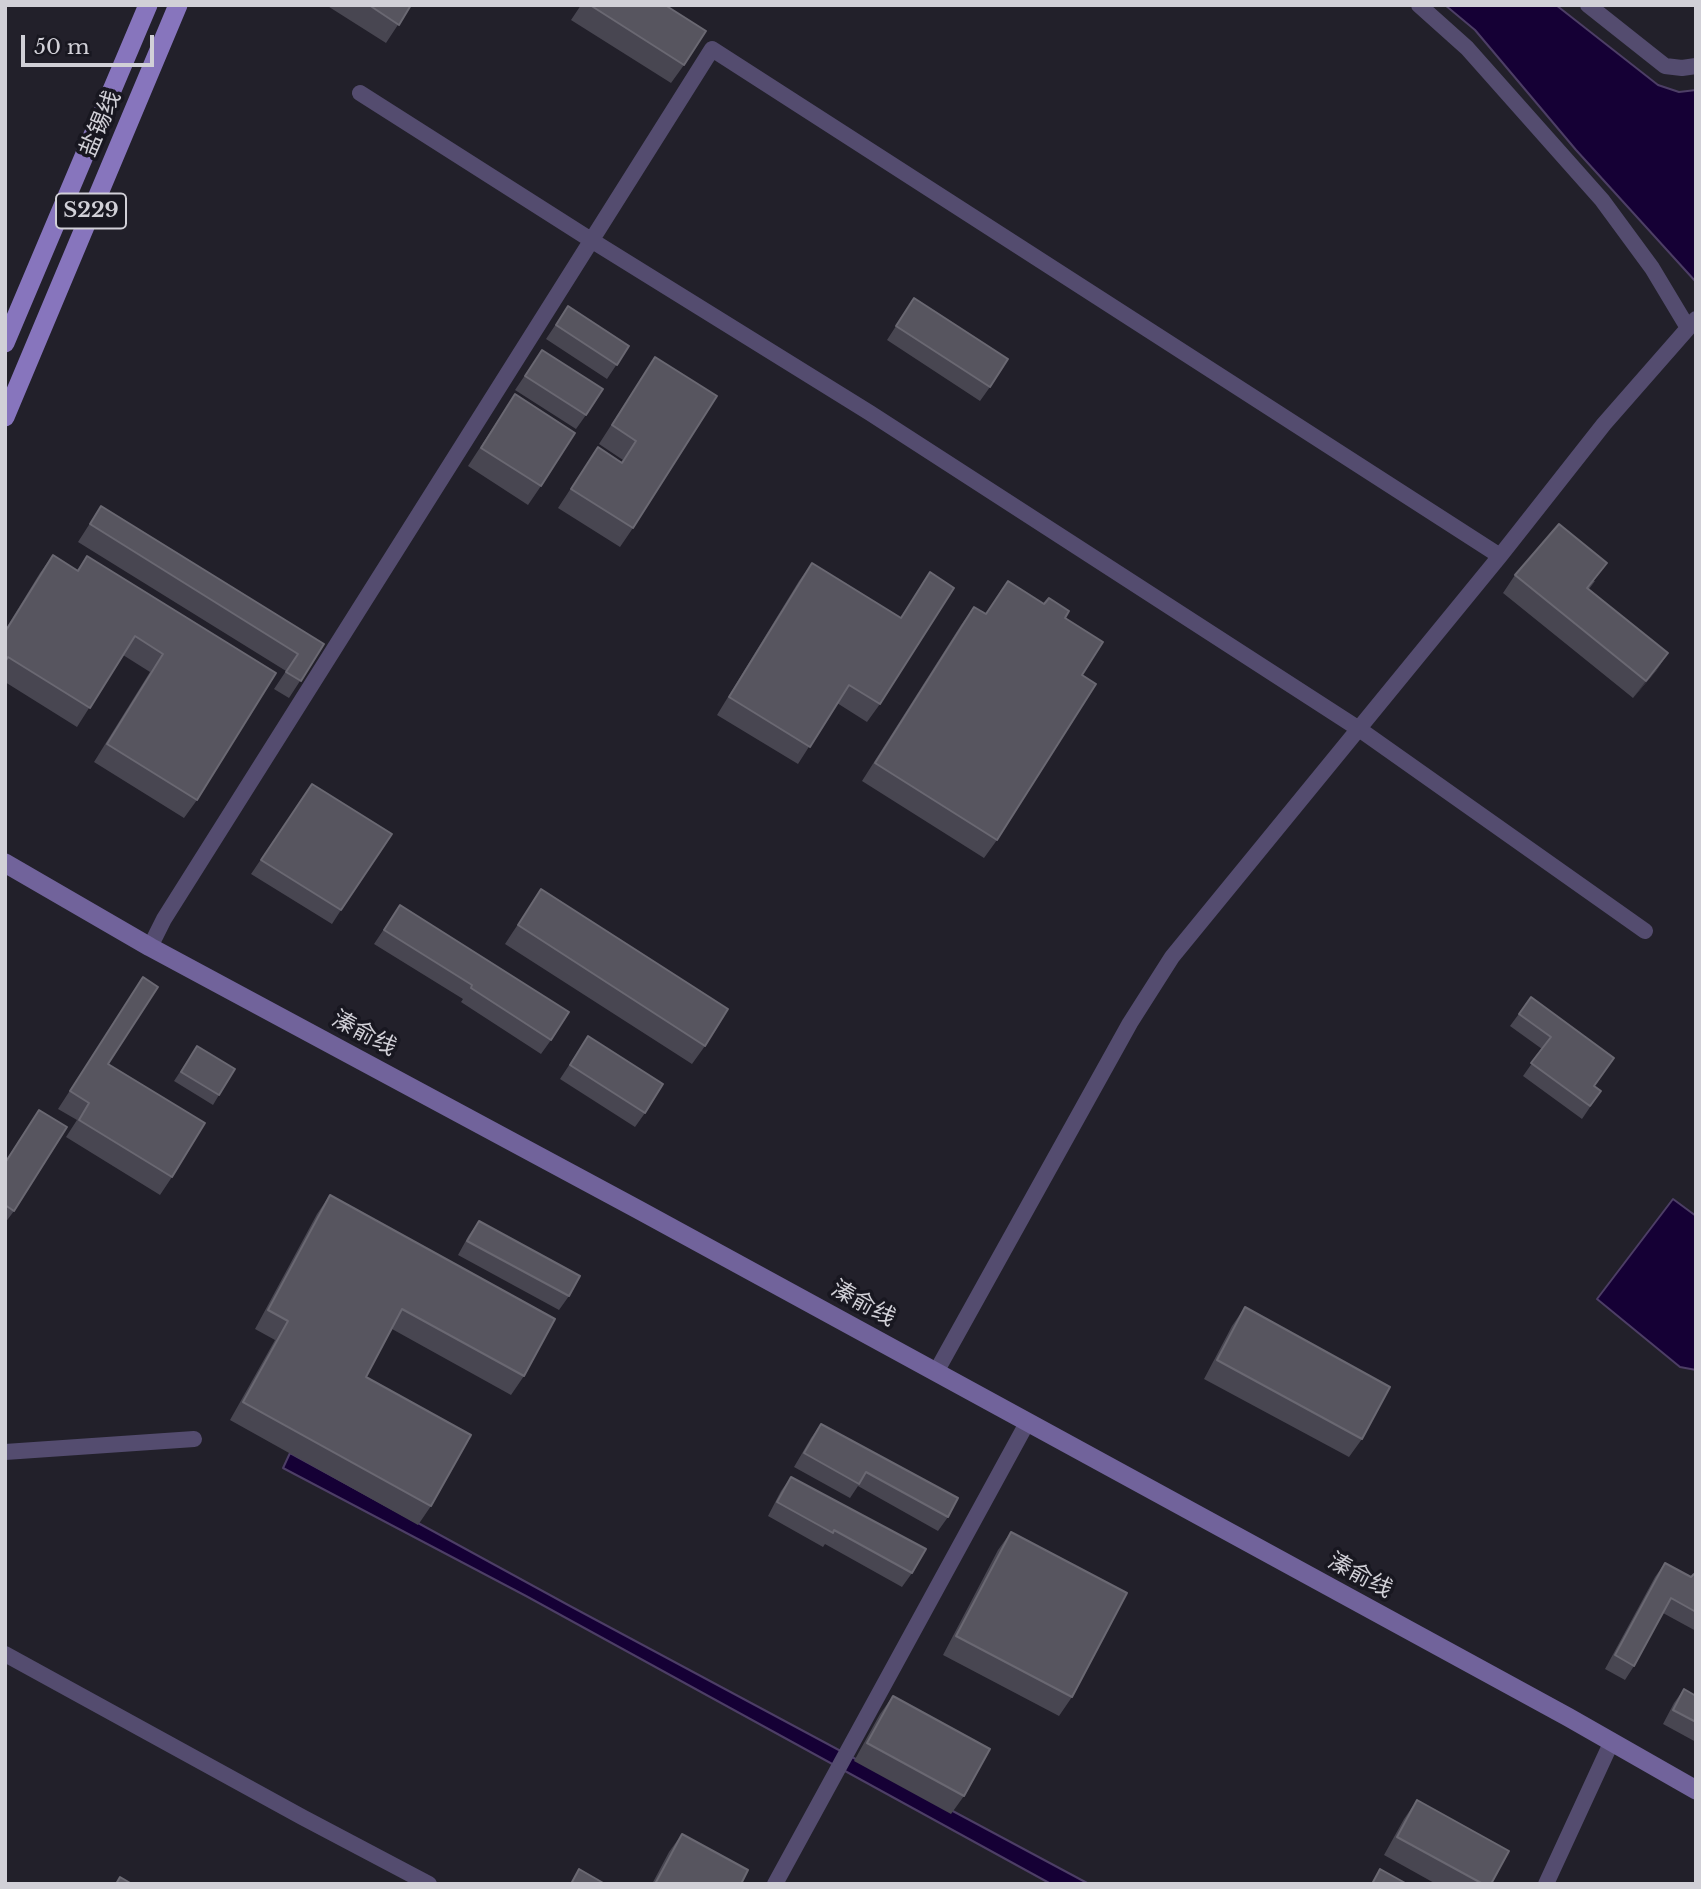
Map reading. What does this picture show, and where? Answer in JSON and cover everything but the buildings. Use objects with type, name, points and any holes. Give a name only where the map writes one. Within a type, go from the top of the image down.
[{"type":"main road","name":"盐锡线","points":[[5,343],[148,5]]},
{"type":"main road","name":"盐锡线","points":[[5,416],[178,5]]},
{"type":"main road","name":"溱俞线","points":[[5,863],[150,947],[936,1372],[1612,1741],[1696,1790]]},
{"type":"street","points":[[936,1372],[1130,1023],[1172,957],[1500,556],[1604,424],[1692,323],[1602,200],[1467,48],[1419,5]]},
{"type":"street","points":[[1588,5],[1665,66],[1696,66]]},
{"type":"street","points":[[150,947],[164,919],[712,49],[1500,556]]},
{"type":"street","points":[[360,93],[870,413],[1359,729],[1645,931]]},
{"type":"street","points":[[775,1884],[1027,1423]]},
{"type":"street","points":[[5,1452],[194,1439]]},
{"type":"street","points":[[5,1654],[429,1884]]},
{"type":"street","points":[[1546,1884],[1612,1741]]},
{"type":"shaded area","points":[[1445,5],[1556,5],[1658,85],[1679,92],[1696,90],[1696,282],[1576,150],[1475,30]]},
{"type":"shaded area","points":[[1673,1199],[1696,1216],[1696,1370],[1680,1367],[1597,1299]]},
{"type":"shaded area","points":[[290,1453],[1089,1884],[1051,1884],[526,1596],[283,1468]]}]
